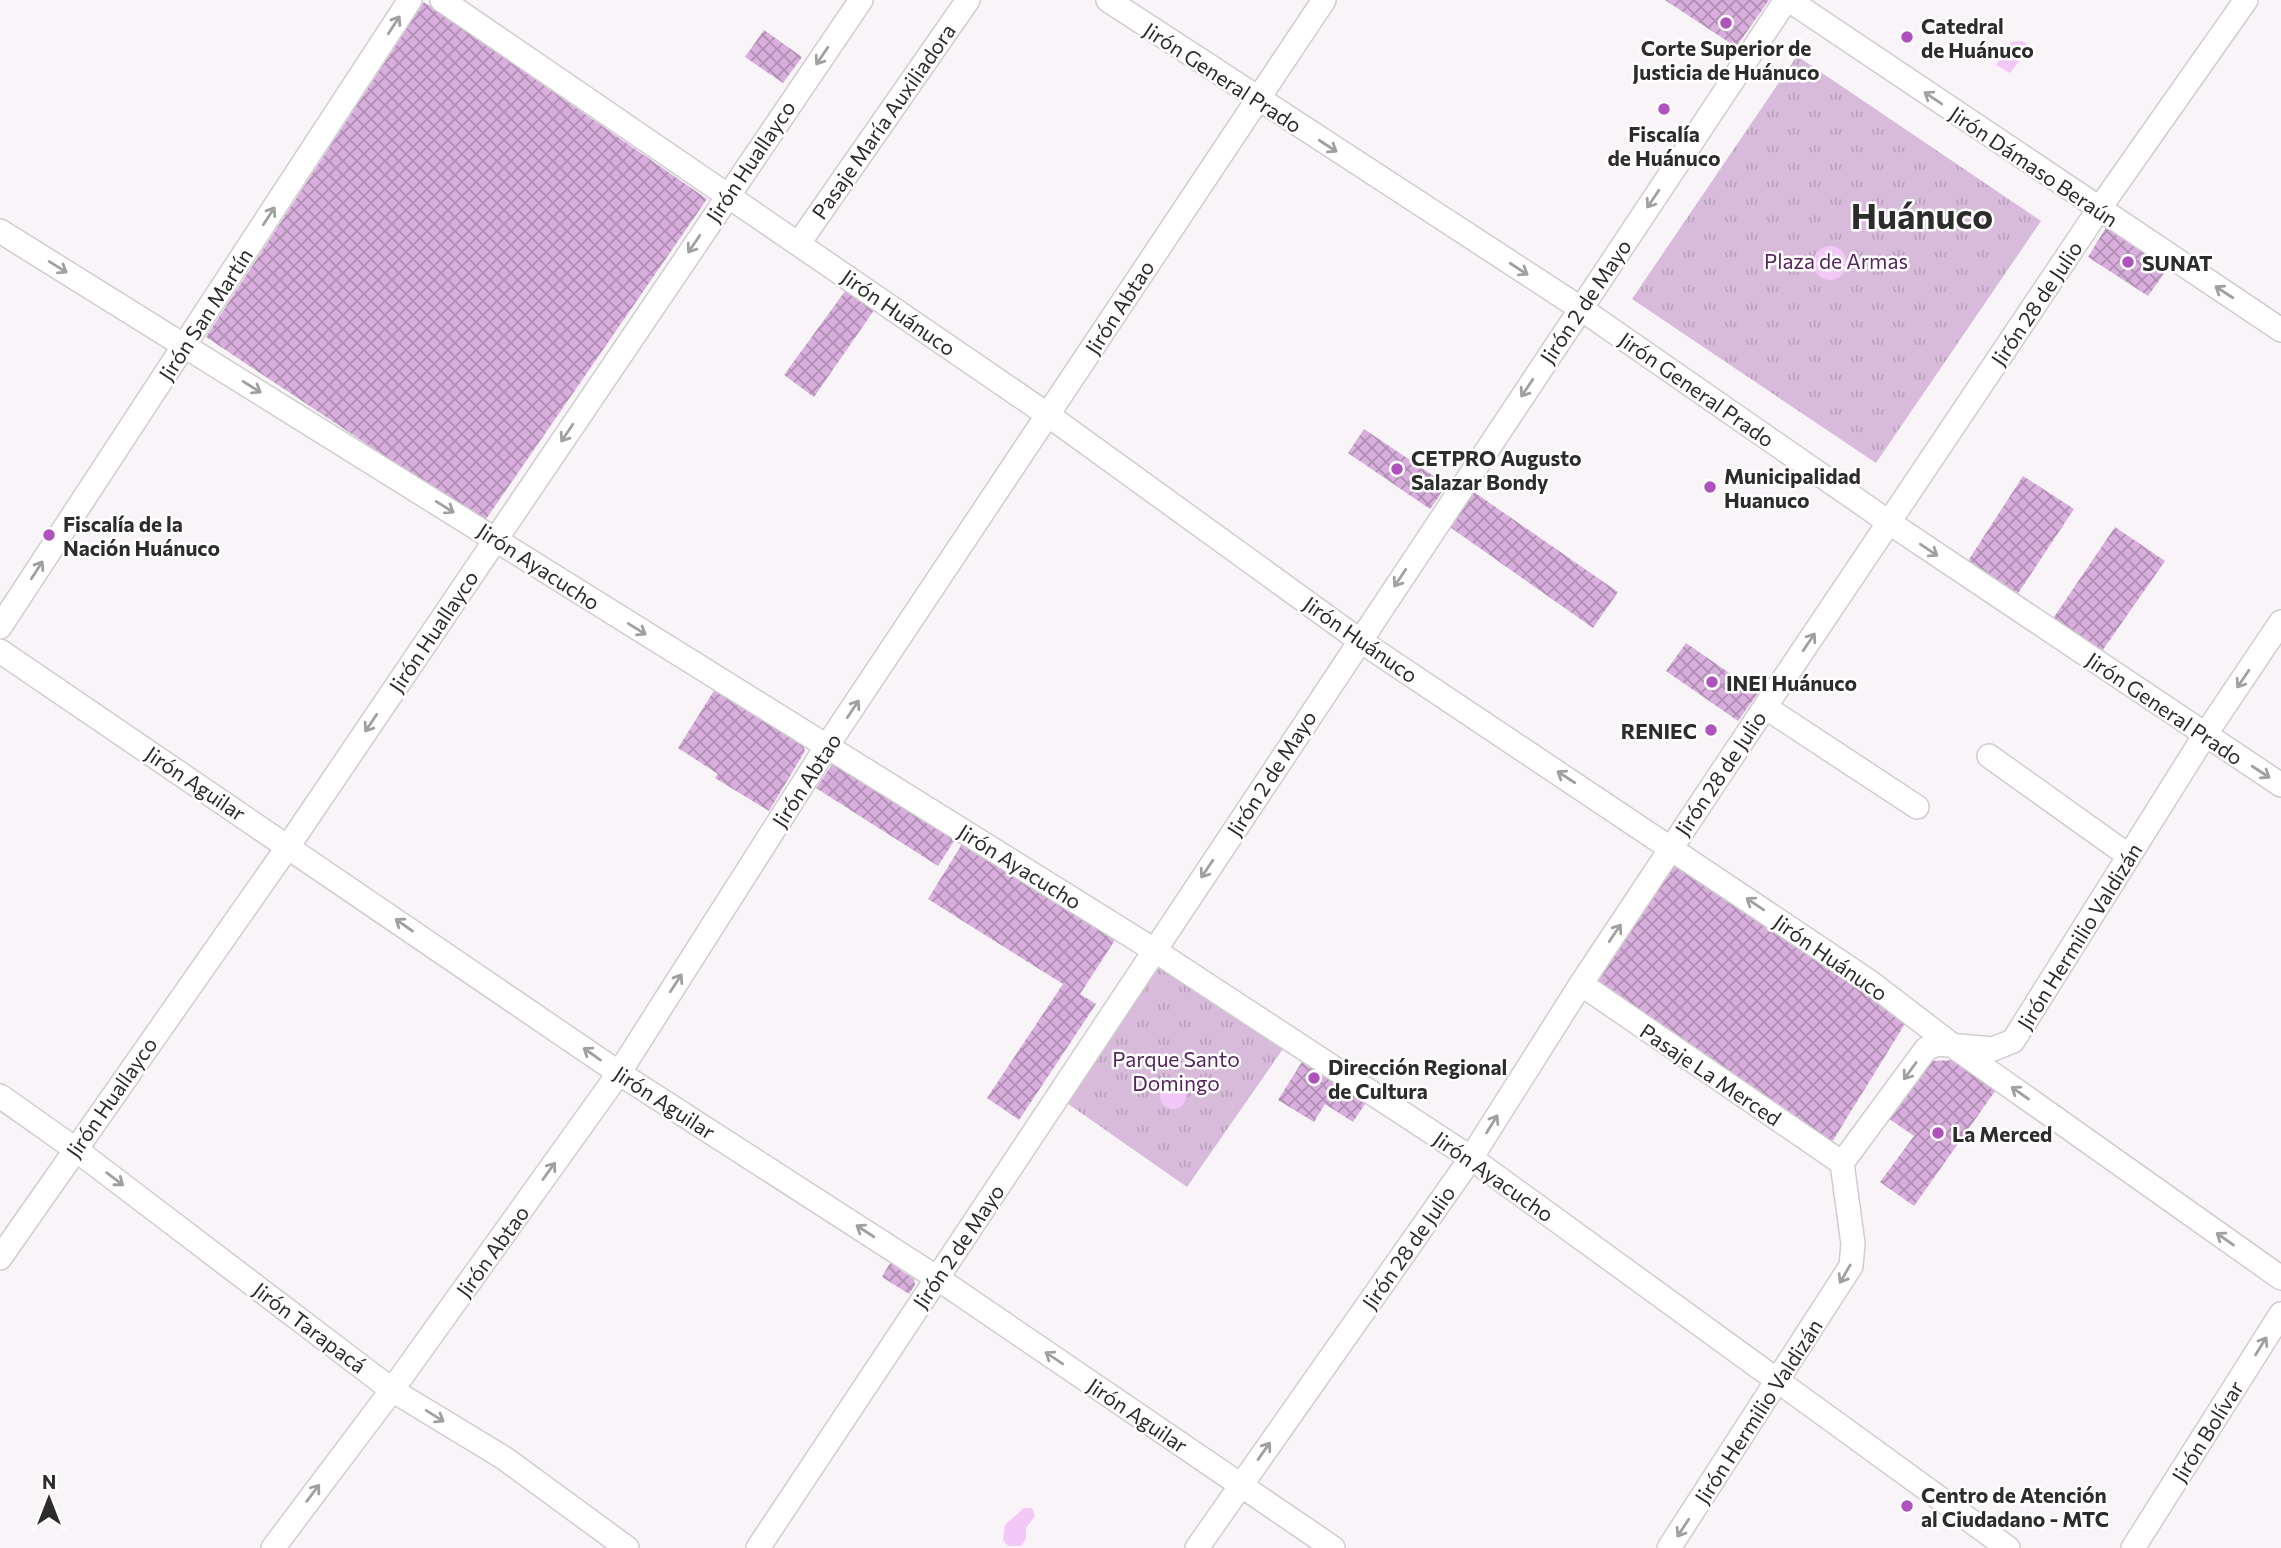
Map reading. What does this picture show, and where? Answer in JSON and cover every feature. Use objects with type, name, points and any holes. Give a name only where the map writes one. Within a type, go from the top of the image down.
[{"type":"street","name":"Jirón San Martín","points":[[0,627],[410,0]]},
{"type":"street","name":"Jirón Huánuco","points":[[442,0],[1048,415],[1359,640],[1870,982],[1956,1048],[2281,1278]]},
{"type":"street","name":"Jirón Huallayco","points":[[0,1258],[289,845],[861,0]]},
{"type":"street","name":"Pasaje María Auxiliadora","points":[[799,243],[968,0]]},
{"type":"street","name":"Jirón General Prado","points":[[1108,0],[1580,308],[1890,523],[2281,785]]},
{"type":"street","name":"Jirón Abtao","points":[[273,1548],[392,1390],[619,1073],[827,746],[1324,0]]},
{"type":"street","name":"Jirón Dámaso Beraún","points":[[1788,0],[2281,330]]},
{"type":"street","name":"Jirón 2 de Mayo","points":[[758,1548],[1359,640],[1788,0]]},
{"type":"street","name":"Jirón 28 de Julio","points":[[1197,1548],[1471,1158],[1581,984],[1765,707],[2099,209],[2246,0]]},
{"type":"street","name":"Jirón Ayacucho","points":[[0,232],[1154,950],[1471,1158],[2008,1548]]},
{"type":"street","name":"Jirón Hermilio Valdizán","points":[[1670,1548],[1850,1266],[1853,1244],[1842,1163],[1926,1049],[1937,1044],[1956,1048],[1993,1049],[2013,1041],[2205,735],[2281,622]]},
{"type":"street","name":"Jirón Aguilar","points":[[0,651],[289,845],[619,1073],[937,1278],[1333,1548]]},
{"type":"street","points":[[1765,707],[1917,807]]},
{"type":"street","points":[[1989,756],[2129,856]]},
{"type":"street","name":"Pasaje La Merced","points":[[1581,984],[1842,1163]]},
{"type":"street","name":"Jirón Tarapacá","points":[[0,1096],[75,1149],[392,1390],[504,1458],[627,1548]]},
{"type":"street","name":"Jirón Bolívar","points":[[2133,1548],[2281,1314]]},
{"type":"green space","name":"Plaza de Armas","points":[[1797,56],[2041,221],[1876,463],[1632,299]]},
{"type":"green space","name":"Parque Santo Domingo","points":[[1156,962],[1285,1046],[1187,1187],[1064,1101]]},
{"type":"shaded area","points":[[2022,41],[2031,46],[2010,73],[1996,65],[2011,42]]},
{"type":"shaded area","points":[[1830,246],[1842,251],[1847,263],[1842,275],[1830,280],[1818,275],[1813,263],[1818,251]]},
{"type":"shaded area","points":[[1173,1083],[1183,1086],[1186,1096],[1183,1106],[1173,1109],[1163,1106],[1160,1096],[1163,1086]]},
{"type":"shaded area","points":[[1024,1508],[1032,1508],[1035,1516],[1026,1528],[1026,1539],[1021,1546],[1008,1546],[1003,1540],[1005,1525]]},
{"type":"building","name":"Corte Superior de Justicia de Huánuco","points":[[1665,0],[1769,0],[1736,47]]},
{"type":"building","points":[[424,2],[707,199],[484,522],[206,337]]},
{"type":"building","points":[[764,30],[802,57],[783,83],[745,57]]},
{"type":"building","name":"SUNAT","points":[[2107,226],[2168,268],[2148,296],[2088,257]]},
{"type":"building","points":[[851,283],[879,303],[814,397],[784,375]]},
{"type":"building","name":"CETPRO Augusto Salazar Bondy","points":[[1364,429],[1447,485],[1430,509],[1348,453]]},
{"type":"building","points":[[2023,476],[2074,509],[2017,595],[1968,561]]},
{"type":"building","points":[[1471,490],[1618,592],[1593,628],[1447,525]]},
{"type":"building","points":[[2115,527],[2165,561],[2100,654],[2052,620]]},
{"type":"building","name":"INEI Huánuco","points":[[1686,643],[1758,693],[1738,721],[1666,671]]},
{"type":"building","points":[[715,689],[802,742],[805,751],[769,811],[715,778],[718,774],[678,748]]},
{"type":"building","points":[[835,760],[956,838],[938,866],[816,788]]},
{"type":"building","points":[[962,844],[1115,940],[1080,994],[1096,1004],[1019,1120],[987,1098],[1063,984],[928,899]]},
{"type":"building","points":[[1675,858],[1908,1019],[1832,1142],[1594,981]]},
{"type":"building","name":"Dirección Regional de Cultura","points":[[1305,1057],[1369,1098],[1353,1122],[1325,1104],[1314,1122],[1278,1100]]},
{"type":"building","name":"La Merced","points":[[1960,1060],[1998,1087],[1914,1206],[1880,1182],[1914,1136],[1888,1118],[1928,1061]]},
{"type":"building","points":[[890,1263],[914,1279],[915,1285],[909,1294],[882,1277]]},
{"type":"place","name":"Corte Superior de Justicia de Huánuco","points":[[1726,23]]},
{"type":"place","name":"Catedral de Huánuco","points":[[1907,37]]},
{"type":"place","name":"Fiscalía de Huánuco","points":[[1664,109]]},
{"type":"place","name":"SUNAT","points":[[2128,262]]},
{"type":"place","name":"CETPRO Augusto Salazar Bondy","points":[[1397,469]]},
{"type":"place","name":"Municipalidad Huanuco","points":[[1710,487]]},
{"type":"place","name":"Fiscalía de la Nación Huánuco","points":[[49,535]]},
{"type":"place","name":"INEI Huánuco","points":[[1712,682]]},
{"type":"place","name":"RENIEC","points":[[1711,730]]},
{"type":"place","name":"Dirección Regional de Cultura","points":[[1314,1078]]},
{"type":"place","name":"La Merced","points":[[1938,1133]]},
{"type":"place","name":"Centro de Atención al Ciudadano - MTC","points":[[1907,1506]]},
{"type":"district","name":"Huánuco","points":[[1922,214]]}]
